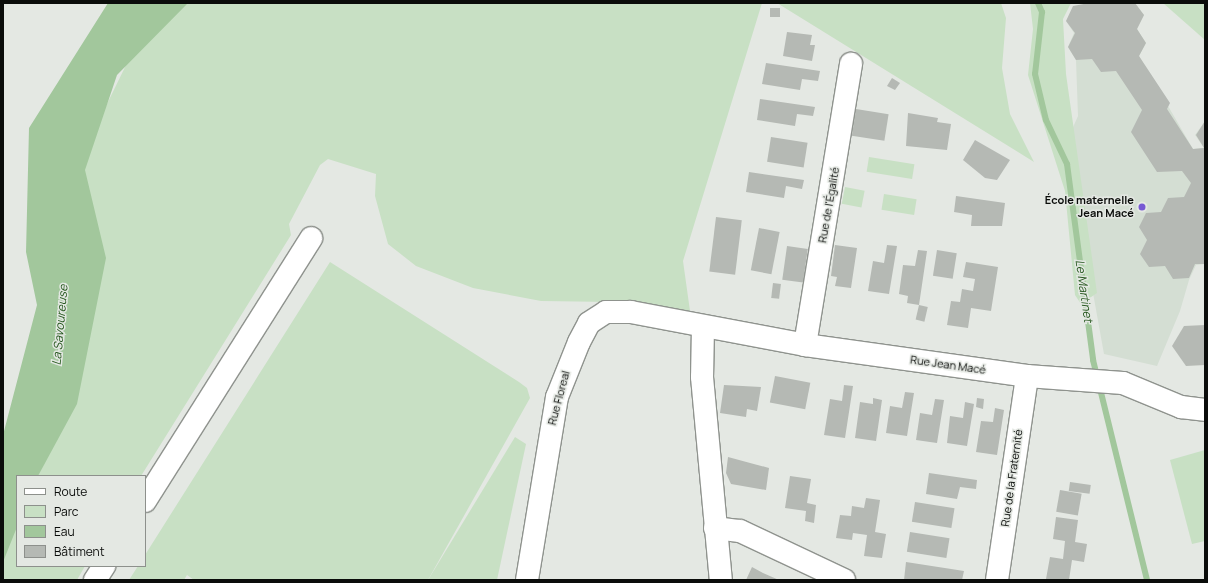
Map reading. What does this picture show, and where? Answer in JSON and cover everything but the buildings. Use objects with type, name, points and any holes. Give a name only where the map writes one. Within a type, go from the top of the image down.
[{"type":"street","name":"Rue de l'Égalité","points":[[805,345],[834,212],[841,170],[851,64]]},
{"type":"street","points":[[146,499],[311,238]]},
{"type":"street","name":"Rue Floreal","points":[[527,580],[557,397],[569,363],[589,323],[606,312],[631,312],[696,325]]},
{"type":"street","name":"Rue Jean Macé","points":[[696,325],[805,345],[1027,376],[1087,382],[1123,383],[1181,407],[1205,410]]},
{"type":"street","points":[[696,325],[721,580]]},
{"type":"street","name":"Rue de la Fraternité","points":[[997,580],[1027,376]]},
{"type":"street","points":[[715,528],[740,531],[844,580]]},
{"type":"street","points":[[95,580],[103,567]]},
{"type":"shaded area","name":"École maternelle Jean Macé","points":[[1089,3],[1135,3],[1144,15],[1137,29],[1146,43],[1139,56],[1193,149],[1204,148],[1195,135],[1205,121],[1205,264],[1196,265],[1189,280],[1180,311],[1157,366],[1104,354],[1066,143],[1078,116],[1076,60],[1068,47],[1074,33],[1066,21]]},
{"type":"green space","points":[[183,3],[762,3],[683,261],[690,311],[612,302],[541,301],[473,288],[416,266],[388,244],[375,196],[376,174],[328,159],[320,165],[289,224],[291,235],[142,475],[38,475],[55,439],[83,153],[128,61]]},
{"type":"green space","points":[[777,3],[1001,3],[1006,18],[1002,68],[1010,114],[1034,162]]},
{"type":"green space","points":[[1030,3],[1071,3],[1063,19],[1066,74],[1097,293],[1081,304],[1075,295],[1065,191],[1028,75],[1033,29]]},
{"type":"green space","points":[[1163,3],[1205,3],[1205,40]]},
{"type":"green space","points":[[869,157],[914,164],[912,179],[867,172]]},
{"type":"green space","points":[[845,187],[865,191],[861,208],[842,204]]},
{"type":"green space","points":[[884,194],[917,199],[914,215],[881,210]]},
{"type":"green space","points":[[330,262],[527,388],[530,398],[428,580],[194,580],[187,575],[184,580],[129,580],[137,567],[146,567],[146,553]]},
{"type":"green space","points":[[515,437],[526,444],[497,580],[428,580]]},
{"type":"green space","points":[[1205,450],[1205,541],[1192,544],[1170,460]]},
{"type":"green space","points":[[16,524],[16,567],[84,567],[77,580],[3,580],[3,556]]},
{"type":"water","name":"La Savoureuse","points":[[108,3],[188,3],[117,75],[85,170],[106,258],[77,404],[39,475],[16,475],[16,530],[3,562],[3,435],[37,305],[26,252],[29,128]]},
{"type":"waterway","name":"Le Martinet","points":[[1038,3],[1042,12],[1035,74],[1046,120],[1067,164],[1093,360],[1147,580]]},
{"type":"place","name":"École maternelle Jean Macé","points":[[1142,207]]}]
